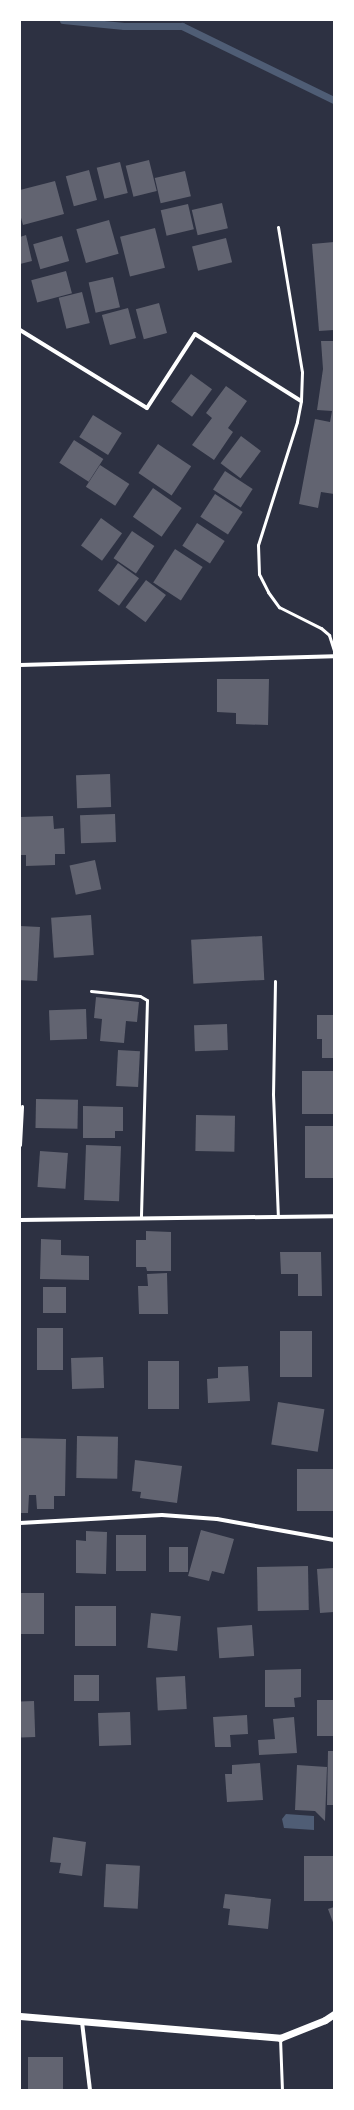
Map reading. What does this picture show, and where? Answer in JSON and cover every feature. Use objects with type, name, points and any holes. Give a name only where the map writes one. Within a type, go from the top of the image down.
[{"type":"street","points":[[20,330],[147,408],[195,334],[301,401]]},
{"type":"street","points":[[20,665],[334,656]]},
{"type":"street","points":[[20,1220],[334,1216]]},
{"type":"street","points":[[20,1523],[162,1515],[217,1519],[334,1540]]},
{"type":"street","points":[[20,2016],[280,2038],[325,2020],[334,2014]]},
{"type":"street","points":[[82,2022],[90,2090]]},
{"type":"lane","points":[[278,227],[302,372],[301,401],[297,422],[258,545],[259,574],[268,592],[280,607],[321,628],[329,635],[334,650]]},
{"type":"lane","points":[[275,981],[273,1094],[278,1217]]},
{"type":"lane","points":[[91,991],[140,996],[147,1000],[141,1218]]},
{"type":"lane","points":[[20,1145],[22,1106]]},
{"type":"lane","points":[[280,2038],[282,2090]]},
{"type":"water","points":[[286,1814],[314,1816],[314,1830],[284,1828],[282,1819]]},
{"type":"building","points":[[149,160],[157,191],[133,197],[126,166]]},
{"type":"building","points":[[120,162],[128,193],[104,199],[97,168]]},
{"type":"building","points":[[89,170],[97,200],[74,206],[66,176]]},
{"type":"building","points":[[185,171],[191,196],[161,203],[155,178]]},
{"type":"building","points":[[55,181],[64,214],[23,225],[20,214],[20,190]]},
{"type":"building","points":[[222,203],[228,228],[198,235],[192,210]]},
{"type":"building","points":[[188,204],[194,229],[167,236],[161,210]]},
{"type":"building","points":[[109,220],[119,254],[86,263],[76,229]]},
{"type":"building","points":[[155,228],[165,268],[130,276],[120,237]]},
{"type":"building","points":[[26,235],[32,261],[20,264],[20,237]]},
{"type":"building","points":[[62,236],[69,261],[40,269],[33,244]]},
{"type":"building","points":[[226,238],[232,262],[198,271],[192,246]]},
{"type":"building","points":[[334,242],[334,330],[319,331],[312,244]]},
{"type":"building","points":[[66,271],[72,293],[37,303],[31,280]]},
{"type":"building","points":[[113,277],[120,307],[96,313],[89,283]]},
{"type":"building","points":[[82,292],[90,323],[66,329],[59,298]]},
{"type":"building","points":[[159,303],[167,333],[144,339],[136,309]]},
{"type":"building","points":[[128,308],[136,338],[110,345],[102,315]]},
{"type":"building","points":[[321,341],[334,341],[334,494],[321,492],[318,508],[299,504],[315,419],[330,422],[332,411],[317,410],[323,369]]},
{"type":"building","points":[[191,374],[212,389],[192,417],[171,402]]},
{"type":"building","points":[[226,386],[247,401],[228,428],[233,432],[214,460],[192,445],[212,418],[206,413]]},
{"type":"building","points":[[93,415],[122,433],[108,455],[79,437]]},
{"type":"building","points":[[241,436],[261,451],[241,478],[221,463]]},
{"type":"building","points":[[74,440],[103,459],[89,482],[59,463]]},
{"type":"building","points":[[158,444],[191,466],[172,495],[138,473]]},
{"type":"building","points":[[100,465],[129,484],[115,506],[86,487]]},
{"type":"building","points":[[225,471],[253,489],[241,507],[213,489]]},
{"type":"building","points":[[153,488],[182,508],[162,537],[133,517]]},
{"type":"building","points":[[215,494],[243,512],[228,535],[200,517]]},
{"type":"building","points":[[101,518],[122,533],[102,561],[81,546]]},
{"type":"building","points":[[197,523],[225,541],[210,564],[182,546]]},
{"type":"building","points":[[132,531],[154,546],[136,573],[114,558]]},
{"type":"building","points":[[175,549],[203,567],[181,601],[153,583]]},
{"type":"building","points":[[118,563],[139,578],[119,606],[98,591]]},
{"type":"building","points":[[146,580],[166,595],[146,622],[126,607]]},
{"type":"building","points":[[217,679],[269,679],[268,725],[236,724],[236,713],[217,712]]},
{"type":"building","points":[[110,774],[111,807],[77,808],[76,775]]},
{"type":"building","points":[[115,814],[116,842],[81,843],[80,815]]},
{"type":"building","points":[[53,816],[54,829],[64,828],[65,854],[55,854],[55,865],[26,866],[26,855],[20,855],[20,817]]},
{"type":"building","points":[[95,860],[101,889],[76,895],[70,865]]},
{"type":"building","points":[[91,915],[94,955],[54,958],[51,918]]},
{"type":"building","points":[[20,926],[40,927],[37,981],[20,980]]},
{"type":"building","points":[[262,936],[264,980],[193,984],[191,940]]},
{"type":"building","points":[[96,997],[139,1002],[137,1022],[126,1021],[124,1043],[100,1041],[102,1019],[94,1018]]},
{"type":"building","points":[[86,1009],[87,1039],[50,1040],[49,1010]]},
{"type":"building","points":[[317,1015],[334,1015],[334,1058],[322,1058],[322,1039],[317,1039]]},
{"type":"building","points":[[227,1024],[228,1050],[195,1051],[194,1025]]},
{"type":"building","points":[[118,1050],[140,1051],[138,1087],[116,1086]]},
{"type":"building","points":[[302,1071],[334,1071],[334,1114],[302,1114]]},
{"type":"building","points":[[36,1099],[78,1100],[77,1129],[35,1128]]},
{"type":"building","points":[[83,1106],[123,1107],[123,1131],[115,1131],[115,1138],[83,1138]]},
{"type":"building","points":[[196,1115],[235,1116],[234,1152],[195,1151]]},
{"type":"building","points":[[305,1126],[334,1126],[334,1178],[305,1178]]},
{"type":"building","points":[[86,1145],[121,1146],[119,1201],[84,1200]]},
{"type":"building","points":[[40,1151],[68,1153],[65,1189],[37,1187]]},
{"type":"building","points":[[146,1231],[171,1232],[171,1271],[147,1271],[146,1267],[136,1267],[136,1240],[146,1240]]},
{"type":"building","points":[[41,1239],[61,1240],[61,1255],[89,1256],[89,1280],[40,1279]]},
{"type":"building","points":[[280,1252],[321,1252],[322,1296],[298,1296],[298,1274],[281,1274]]},
{"type":"building","points":[[167,1273],[168,1314],[139,1314],[138,1286],[148,1286],[147,1274]]},
{"type":"building","points":[[43,1287],[66,1287],[66,1313],[43,1313]]},
{"type":"building","points":[[37,1328],[63,1328],[63,1370],[37,1370]]},
{"type":"building","points":[[280,1331],[312,1331],[312,1377],[280,1377]]},
{"type":"building","points":[[103,1357],[104,1388],[72,1389],[71,1358]]},
{"type":"building","points":[[148,1361],[179,1361],[179,1409],[148,1409]]},
{"type":"building","points":[[248,1366],[250,1401],[208,1403],[207,1379],[218,1378],[218,1367]]},
{"type":"building","points":[[278,1402],[324,1409],[318,1452],[271,1444]]},
{"type":"building","points":[[77,1436],[118,1437],[117,1479],[76,1478]]},
{"type":"building","points":[[20,1438],[66,1439],[65,1496],[54,1496],[54,1509],[37,1509],[36,1495],[29,1495],[28,1513],[20,1513]]},
{"type":"building","points":[[135,1460],[182,1466],[177,1503],[140,1498],[141,1492],[132,1491]]},
{"type":"building","points":[[297,1469],[334,1469],[334,1511],[297,1511]]},
{"type":"building","points":[[201,1530],[234,1539],[224,1574],[212,1571],[209,1581],[188,1576]]},
{"type":"building","points":[[86,1531],[107,1532],[106,1574],[76,1573],[76,1540],[86,1541]]},
{"type":"building","points":[[116,1535],[146,1535],[146,1571],[116,1571]]},
{"type":"building","points":[[169,1547],[188,1547],[188,1572],[169,1572]]},
{"type":"building","points":[[308,1566],[309,1610],[258,1611],[257,1567]]},
{"type":"building","points":[[334,1568],[334,1612],[320,1613],[317,1569]]},
{"type":"building","points":[[20,1593],[44,1593],[44,1634],[20,1634]]},
{"type":"building","points":[[75,1606],[116,1606],[116,1646],[75,1646]]},
{"type":"building","points":[[151,1613],[181,1616],[177,1651],[147,1648]]},
{"type":"building","points":[[252,1625],[254,1656],[219,1658],[217,1627]]},
{"type":"building","points":[[301,1669],[301,1697],[294,1698],[295,1707],[265,1707],[265,1670]]},
{"type":"building","points":[[74,1675],[99,1675],[99,1701],[74,1701]]},
{"type":"building","points":[[185,1676],[187,1709],[158,1710],[156,1678]]},
{"type":"building","points":[[317,1700],[334,1700],[334,1736],[317,1736]]},
{"type":"building","points":[[20,1701],[34,1701],[35,1737],[21,1737]]},
{"type":"building","points":[[130,1712],[131,1745],[99,1746],[98,1713]]},
{"type":"building","points":[[247,1715],[248,1734],[230,1735],[231,1747],[215,1747],[213,1717]]},
{"type":"building","points":[[294,1717],[297,1753],[259,1755],[258,1740],[275,1739],[273,1719]]},
{"type":"building","points":[[328,1751],[334,1751],[334,1805],[327,1805]]},
{"type":"building","points":[[260,1763],[263,1800],[227,1802],[225,1774],[232,1774],[232,1765]]},
{"type":"building","points":[[297,1765],[327,1767],[325,1821],[315,1811],[295,1810]]},
{"type":"building","points":[[53,1837],[86,1842],[82,1876],[59,1873],[61,1863],[50,1862]]},
{"type":"building","points":[[304,1856],[334,1856],[334,1901],[304,1901]]},
{"type":"building","points":[[106,1864],[140,1866],[138,1909],[104,1907]]},
{"type":"building","points":[[225,1894],[271,1899],[268,1929],[228,1925],[230,1909],[223,1908]]},
{"type":"building","points":[[334,1907],[334,1925],[328,1909]]},
{"type":"building","points":[[28,2057],[63,2057],[63,2090],[28,2090]]},
{"type":"waterway","points":[[63,20],[124,26],[182,26],[334,100]]}]
